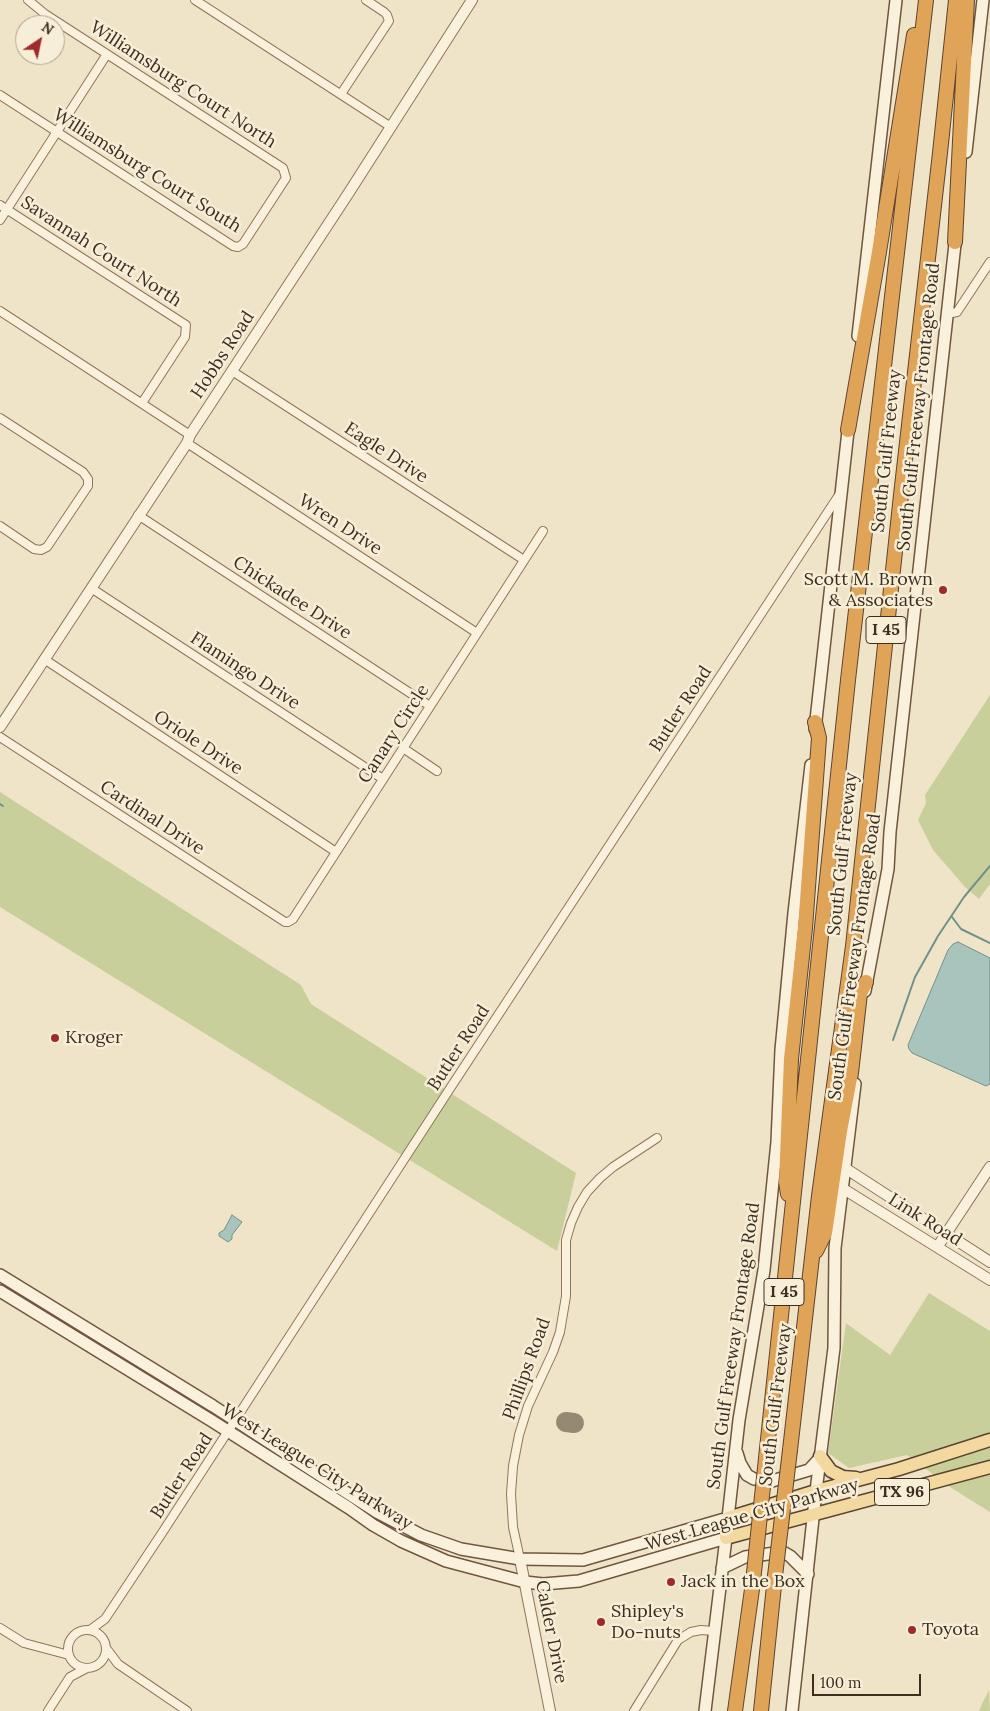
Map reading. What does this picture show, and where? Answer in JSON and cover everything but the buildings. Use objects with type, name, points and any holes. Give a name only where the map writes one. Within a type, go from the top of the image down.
[{"type":"highway","name":"South Gulf Freeway","points":[[735,1711],[753,1582],[848,680],[926,0]]},
{"type":"highway","name":"South Gulf Freeway","points":[[761,1711],[811,1260],[854,936],[956,0]]},
{"type":"highway","points":[[955,242],[967,0]]},
{"type":"highway","points":[[848,430],[879,252],[914,30],[925,14]]},
{"type":"highway","points":[[791,1226],[786,1182],[791,1069],[819,738],[815,722]]},
{"type":"highway","points":[[811,1260],[825,1233],[840,1131],[851,1073],[860,993],[866,982]]},
{"type":"main road","name":"South Gulf Freeway Frontage Road","points":[[704,1711],[739,1419],[764,1270],[777,1142],[781,1050],[794,913],[896,0]]},
{"type":"main road","name":"South Gulf Freeway Frontage Road","points":[[792,1711],[813,1515],[834,1348],[835,1248],[866,982],[888,869],[892,813],[982,0]]},
{"type":"main road","name":"West League City Parkway","points":[[2,1283],[109,1341],[375,1511],[420,1535],[461,1549],[520,1560],[584,1560],[990,1440]]},
{"type":"main road","name":"West League City Parkway","points":[[2,1283],[101,1352],[373,1525],[402,1541],[446,1561],[524,1582],[543,1584],[579,1581],[726,1538],[990,1467]]},
{"type":"main road","points":[[101,1352],[109,1341]]},
{"type":"main road","points":[[736,1449],[740,1463],[747,1475],[754,1479],[772,1481],[809,1470],[820,1457],[831,1471],[843,1477],[863,1478]]},
{"type":"main road","points":[[722,1568],[745,1557],[783,1552],[790,1556],[808,1574]]},
{"type":"street","name":"Williamsburg Court North","points":[[28,0],[44,14],[283,168],[286,178],[266,210]]},
{"type":"street","points":[[196,0],[390,127]]},
{"type":"street","points":[[341,94],[389,21],[384,12],[366,0]]},
{"type":"street","name":"Hobbs Road","points":[[0,727],[189,439],[472,0]]},
{"type":"street","points":[[0,220],[3,207],[57,132],[107,54]]},
{"type":"street","name":"Williamsburg Court South","points":[[0,95],[233,246],[238,247],[243,244],[266,210]]},
{"type":"street","name":"Savannah Court North","points":[[3,207],[186,325],[185,337],[142,403]]},
{"type":"street","points":[[947,314],[957,312],[990,262]]},
{"type":"street","name":"Wren Drive","points":[[0,311],[142,403],[189,439],[477,633]]},
{"type":"street","name":"Eagle Drive","points":[[232,371],[524,560]]},
{"type":"street","points":[[0,418],[83,472],[88,479],[88,486],[69,517],[47,547],[41,550],[34,549],[0,526]]},
{"type":"street","name":"Butler Road","points":[[90,1630],[105,1619],[229,1432],[449,1090],[841,494]]},
{"type":"street","name":"Chickadee Drive","points":[[138,515],[430,706]]},
{"type":"street","name":"Canary Circle","points":[[288,922],[293,919],[543,531]]},
{"type":"street","name":"Flamingo Drive","points":[[91,588],[383,779]]},
{"type":"street","name":"Oriole Drive","points":[[44,660],[336,852]]},
{"type":"street","name":"Cardinal Drive","points":[[0,737],[285,922],[288,922]]},
{"type":"street","points":[[403,748],[437,770]]},
{"type":"street","name":"Phillips Road","points":[[520,1560],[511,1502],[513,1466],[519,1435],[528,1406],[553,1352],[560,1332],[566,1296],[566,1240],[571,1223],[587,1192],[600,1178],[656,1138]]},
{"type":"street","points":[[938,1246],[990,1167]]},
{"type":"street","name":"Link Road","points":[[845,1168],[947,1232],[990,1262]]},
{"type":"street","name":"Link Road","points":[[842,1188],[990,1280]]},
{"type":"street","name":"Calder Drive","points":[[520,1560],[550,1711]]},
{"type":"street","points":[[105,1619],[104,1640],[106,1648],[118,1664],[187,1711]]},
{"type":"street","points":[[0,1628],[24,1643],[70,1656],[76,1664],[88,1668]]},
{"type":"street","points":[[52,1650],[70,1641],[78,1632],[90,1630],[96,1632],[104,1640]]},
{"type":"street","points":[[634,1711],[678,1640],[691,1632],[702,1630],[714,1631]]},
{"type":"street","points":[[48,1711],[70,1676],[68,1647],[70,1641]]},
{"type":"street","points":[[70,1676],[99,1663],[103,1658],[106,1648]]},
{"type":"street","points":[[99,1663],[118,1664]]},
{"type":"green space","points":[[990,695],[990,884],[979,899],[965,887],[933,850],[918,820],[926,803],[925,795]]},
{"type":"green space","points":[[0,792],[301,985],[311,1004],[576,1173],[557,1251],[0,907]]},
{"type":"green space","points":[[929,1293],[990,1331],[990,1512],[953,1489],[907,1455],[849,1468],[828,1453],[846,1323],[890,1355]]},
{"type":"green space","points":[[989,1690],[990,1711],[979,1711],[981,1706]]},
{"type":"water","points":[[958,942],[990,958],[990,1084],[986,1086],[912,1053],[908,1045],[948,950],[953,944]]},
{"type":"water","points":[[232,1215],[242,1222],[232,1235],[232,1239],[228,1242],[219,1236],[219,1233],[224,1230]]},
{"type":"waterway","points":[[893,1040],[915,977],[938,936],[964,897],[990,866]]},
{"type":"waterway","points":[[952,917],[961,929],[990,943]]},
{"type":"taxiway","points":[[566,1422],[574,1423]]},
{"type":"place","name":"Scott M. Brown & Associates","points":[[943,590]]},
{"type":"place","name":"Kroger","points":[[55,1038]]},
{"type":"place","name":"Jack in the Box","points":[[671,1582]]},
{"type":"place","name":"Shipley's Do-nuts","points":[[601,1622]]},
{"type":"place","name":"Toyota","points":[[912,1630]]}]
